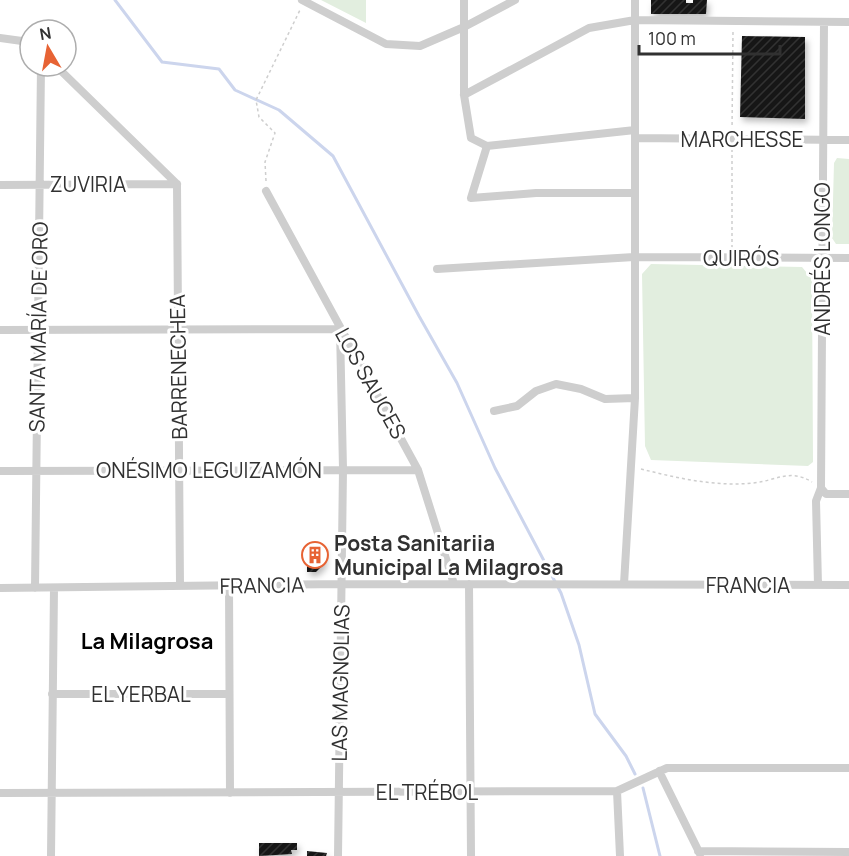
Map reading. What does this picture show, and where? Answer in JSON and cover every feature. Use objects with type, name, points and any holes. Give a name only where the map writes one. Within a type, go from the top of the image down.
[{"type":"street","points":[[303,0],[386,44],[420,46],[464,27],[515,0]]},
{"type":"street","points":[[464,0],[464,95],[471,138],[487,146],[471,198],[536,193],[634,193]]},
{"type":"street","points":[[624,584],[635,398],[635,0]]},
{"type":"street","points":[[464,95],[589,28],[635,20],[849,22]]},
{"type":"street","name":"ANDRÉS LONGO","points":[[818,585],[816,501],[823,491],[821,258],[824,22]]},
{"type":"street","points":[[0,38],[18,40]]},
{"type":"street","name":"SANTA MARÍA DE ORO","points":[[35,588],[41,78]]},
{"type":"street","points":[[68,78],[177,184]]},
{"type":"street","name":"MARCHESSE","points":[[487,146],[635,134],[849,140]]},
{"type":"street","name":"ZUVIRIA","points":[[0,184],[177,184]]},
{"type":"street","name":"BARRENECHEA","points":[[177,184],[180,585]]},
{"type":"street","name":"LOS SAUCES","points":[[266,191],[418,470],[454,584]]},
{"type":"street","name":"QUIRÓS","points":[[437,269],[634,257],[849,258]]},
{"type":"street","points":[[0,330],[340,329]]},
{"type":"street","name":"LAS MAGNOLIAS","points":[[338,856],[343,469],[340,329]]},
{"type":"street","points":[[495,411],[517,406],[536,391],[555,384],[581,389],[605,399],[635,398]]},
{"type":"street","name":"ONÉSIMO LEGUIZAMÓN","points":[[0,471],[418,470]]},
{"type":"street","points":[[823,491],[849,494]]},
{"type":"street","name":"FRANCIA","points":[[0,588],[341,584],[849,585]]},
{"type":"street","points":[[469,584],[471,856]]},
{"type":"street","points":[[229,585],[230,793]]},
{"type":"street","points":[[51,856],[54,588]]},
{"type":"street","name":"EL YERBAL","points":[[52,694],[229,694]]},
{"type":"street","name":"EL TRÉBOL","points":[[0,793],[617,791],[667,768],[849,768]]},
{"type":"street","points":[[659,771],[699,853],[849,852]]},
{"type":"street","points":[[617,791],[620,856]]},
{"type":"path","points":[[266,191],[265,162],[274,133],[259,117],[256,100],[303,0]]},
{"type":"path","points":[[631,467],[703,482],[754,483],[776,476],[801,475],[823,491]]},
{"type":"green space","points":[[321,0],[366,0],[366,23]]},
{"type":"green space","points":[[837,158],[849,159],[849,244],[836,244],[832,238],[834,163]]},
{"type":"green space","points":[[651,264],[802,267],[812,279],[813,462],[808,466],[651,460],[645,446],[642,274]]},
{"type":"building","points":[[651,0],[686,0],[686,3],[693,3],[693,0],[707,0],[706,14],[651,14]]},
{"type":"building","points":[[742,36],[805,37],[805,119],[740,117]]},
{"type":"building","name":"Posta Sanitariia Municipal La Milagrosa","points":[[324,546],[324,564],[316,572],[307,572],[307,547]]},
{"type":"building","points":[[259,843],[297,843],[297,850],[291,850],[292,854],[259,856]]},
{"type":"building","points":[[307,851],[327,853],[326,856],[307,856]]},
{"type":"waterway","points":[[115,0],[162,62],[219,69],[235,90],[279,110],[333,156],[457,383],[495,468],[561,593],[579,645],[595,714],[626,756],[635,774]]},
{"type":"waterway","points":[[643,788],[660,856]]},
{"type":"place","name":"Posta Sanitariia Municipal La Milagrosa","points":[[315,555]]},
{"type":"district","name":"La Milagrosa","points":[[147,641]]}]
